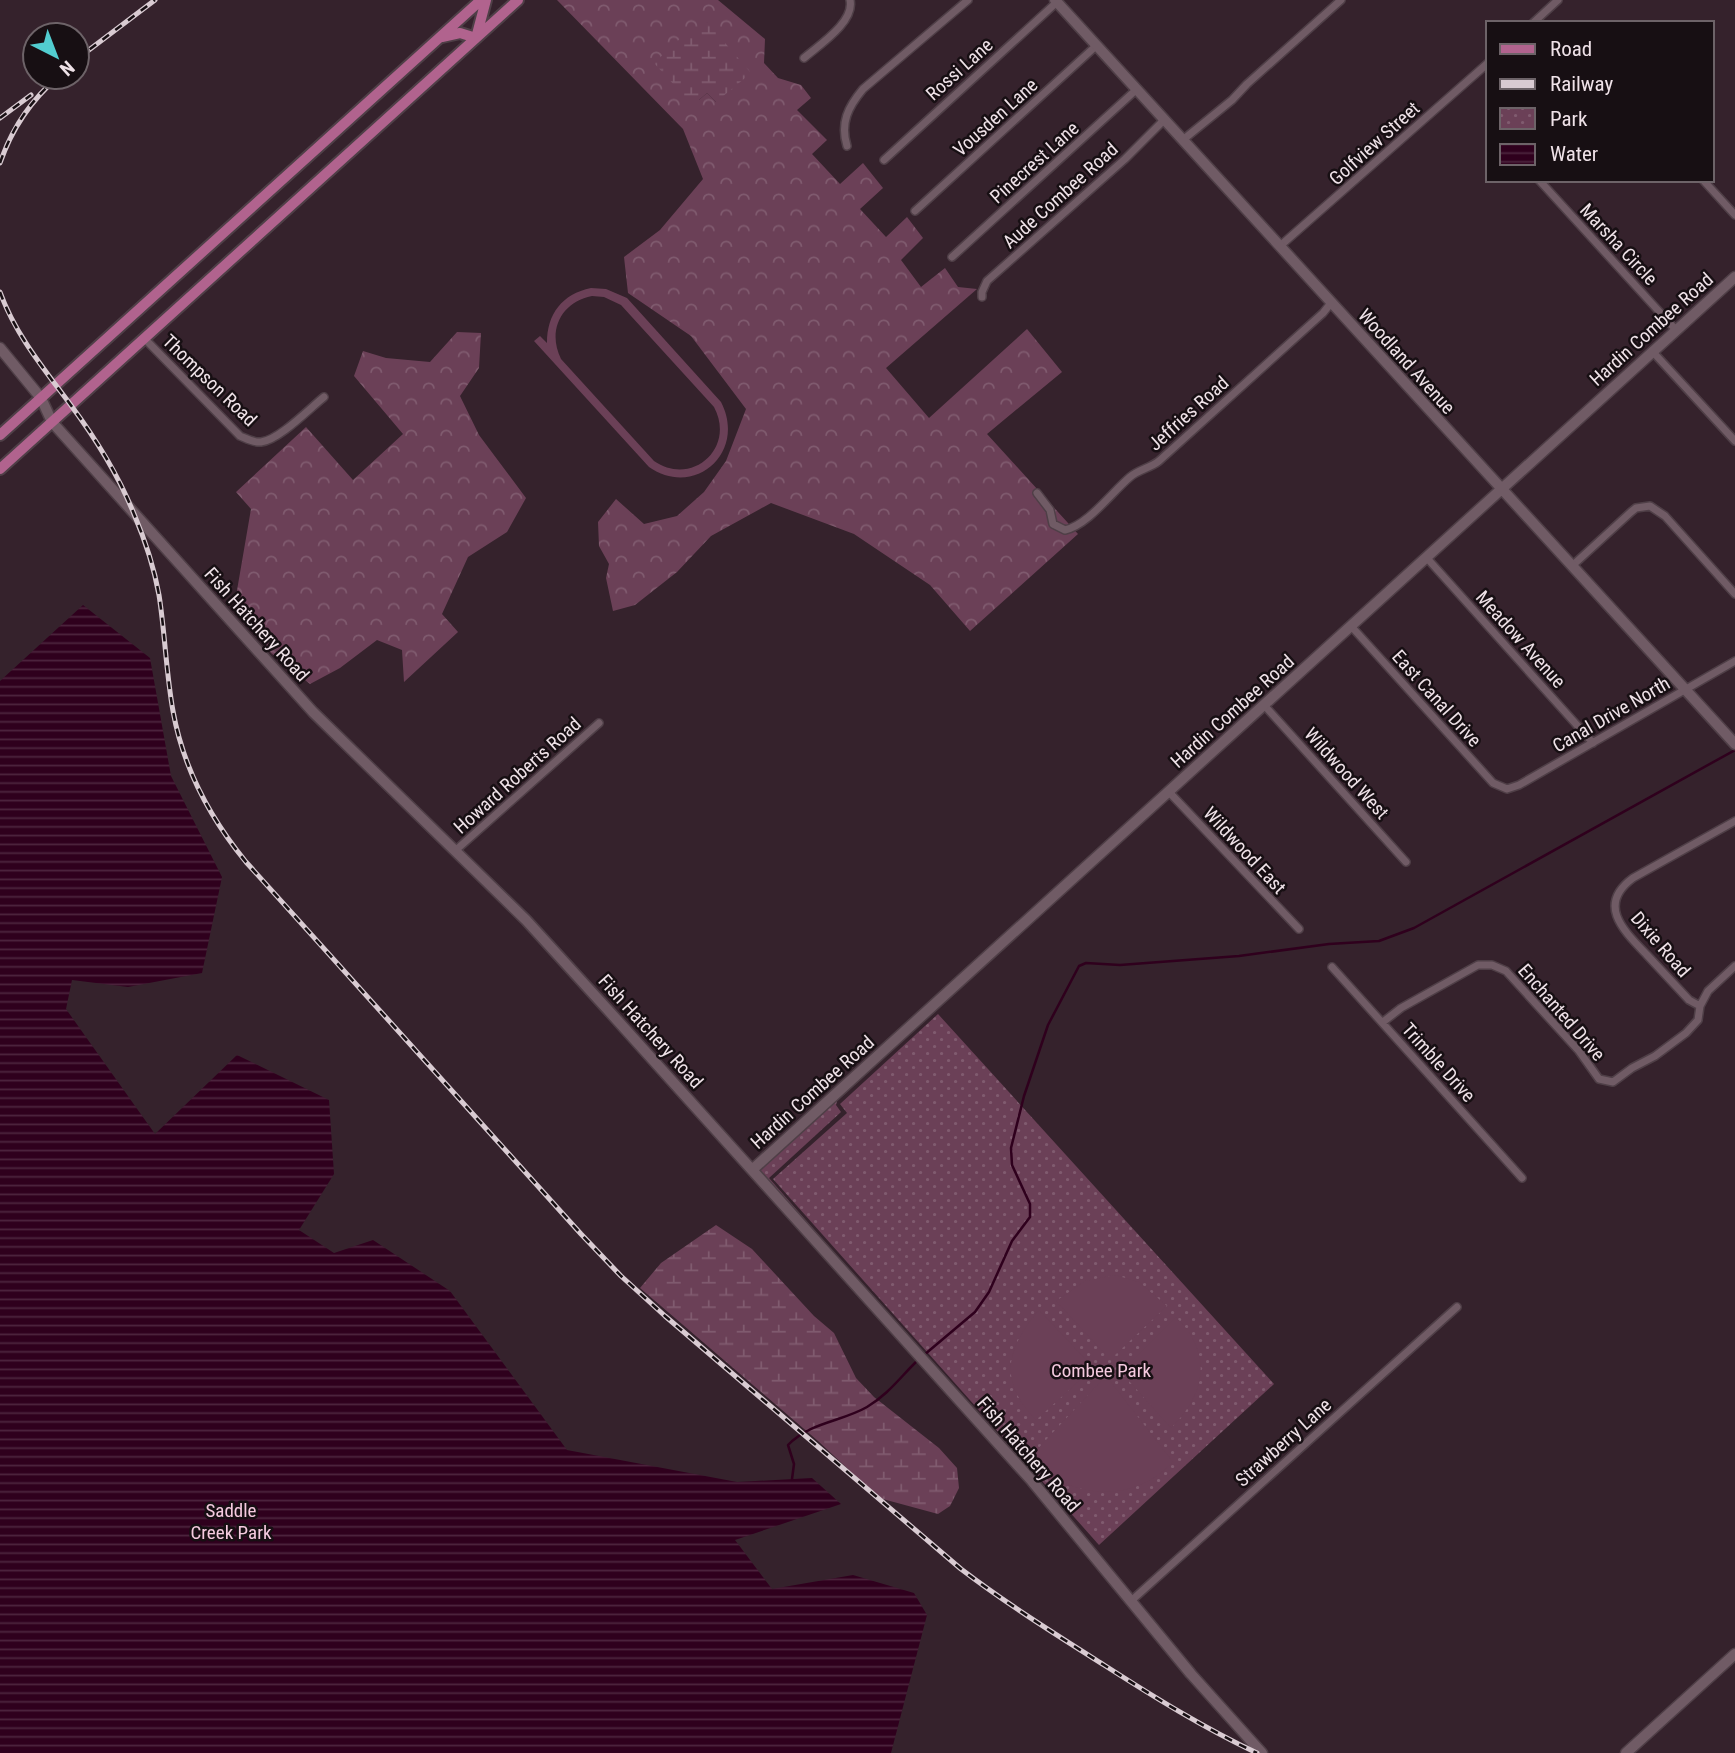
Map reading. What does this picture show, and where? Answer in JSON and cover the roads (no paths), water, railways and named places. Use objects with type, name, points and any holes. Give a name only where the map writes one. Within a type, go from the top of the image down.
[{"type":"main road","points":[[476,38],[483,0]]},
{"type":"main road","points":[[0,435],[483,0]]},
{"type":"main road","points":[[0,469],[518,0]]},
{"type":"main road","points":[[438,39],[460,33],[476,38]]},
{"type":"street","points":[[804,58],[844,21],[851,12],[850,0]]},
{"type":"street","points":[[847,146],[844,122],[850,104],[863,89],[968,0]]},
{"type":"street","points":[[1184,139],[1232,100],[1341,0]]},
{"type":"street","points":[[1535,21],[1558,0]]},
{"type":"street","name":"Woodland Avenue","points":[[1056,1],[1735,744]]},
{"type":"street","name":"Rossi Lane","points":[[884,160],[1056,1]]},
{"type":"street","name":"Vousden Lane","points":[[915,211],[1097,45]]},
{"type":"street","name":"Golfview Street","points":[[1280,246],[1486,65]]},
{"type":"street","name":"Pinecrest Lane","points":[[952,257],[1137,89]]},
{"type":"street","name":"Aude Combee Road","points":[[982,297],[987,281],[1125,159],[1164,119]]},
{"type":"street","name":"Marsha Circle","points":[[1541,182],[1676,330]]},
{"type":"street","points":[[1705,182],[1735,215]]},
{"type":"street","name":"Hardin Combee Road","points":[[752,1170],[1735,277]]},
{"type":"street","name":"Jeffries Road","points":[[1037,493],[1050,510],[1053,524],[1065,530],[1072,529],[1132,475],[1159,461],[1331,303]]},
{"type":"street","name":"Thompson Road","points":[[144,338],[240,436],[256,442],[264,442],[276,436],[324,397]]},
{"type":"street","name":"Fish Hatchery Road","points":[[0,348],[41,398],[52,422],[313,712],[526,920],[1032,1481],[1191,1674],[1262,1753]]},
{"type":"street","points":[[1652,351],[1735,441]]},
{"type":"street","points":[[1572,566],[1636,508],[1650,506],[1665,516],[1735,594]]},
{"type":"street","name":"Meadow Avenue","points":[[1426,557],[1593,743]]},
{"type":"street","name":"East Canal Drive","points":[[1351,626],[1493,783],[1501,788]]},
{"type":"street","name":"Canal Drive North","points":[[1501,788],[1519,785],[1735,661]]},
{"type":"street","name":"Wildwood West","points":[[1264,705],[1406,862]]},
{"type":"street","name":"Howard Roberts Road","points":[[456,850],[599,723]]},
{"type":"street","name":"Wildwood East","points":[[1169,792],[1299,929]]},
{"type":"street","name":"Dixie Road","points":[[1735,821],[1626,883],[1617,897],[1616,914],[1623,929],[1689,1000],[1700,1006],[1708,990],[1735,967]]},
{"type":"street","name":"Enchanted Drive","points":[[1383,1022],[1401,1008],[1478,965],[1492,965],[1506,971],[1579,1051],[1599,1079],[1613,1082],[1686,1033],[1698,1020],[1700,1006]]},
{"type":"street","name":"Trimble Drive","points":[[1332,967],[1522,1178]]},
{"type":"street","name":"Strawberry Lane","points":[[1131,1601],[1457,1307]]},
{"type":"street","points":[[1626,1753],[1735,1654]]},
{"type":"water","name":"Saddle Creek Park","points":[[83,605],[150,658],[171,776],[222,877],[202,973],[128,987],[72,980],[66,1009],[155,1134],[237,1055],[329,1100],[334,1174],[299,1230],[334,1253],[373,1240],[450,1291],[567,1450],[737,1482],[812,1478],[841,1504],[735,1540],[772,1589],[853,1575],[914,1593],[927,1615],[891,1753],[0,1753],[0,681]]},
{"type":"waterway","points":[[924,1355],[975,1312],[989,1292],[1012,1241],[1030,1217],[1030,1204],[1012,1165],[1011,1148],[1024,1096],[1048,1025],[1079,966],[1086,963],[1120,965],[1239,956],[1329,944],[1379,941],[1414,928],[1735,750]]},
{"type":"waterway","points":[[792,1479],[794,1464],[788,1445],[806,1431],[857,1412],[875,1402],[919,1359]]},
{"type":"railway","points":[[91,48],[155,0]]},
{"type":"railway","points":[[0,163],[23,116],[44,91]]},
{"type":"railway","points":[[0,118],[31,95]]},
{"type":"railway","points":[[0,292],[22,337],[80,417],[128,499],[157,585],[171,696],[184,752],[210,810],[246,862],[581,1234],[621,1276],[665,1316],[978,1582],[1142,1689],[1198,1723],[1257,1753]]},
{"type":"park label","name":"Combee Park","points":[[1101,1370]]}]
